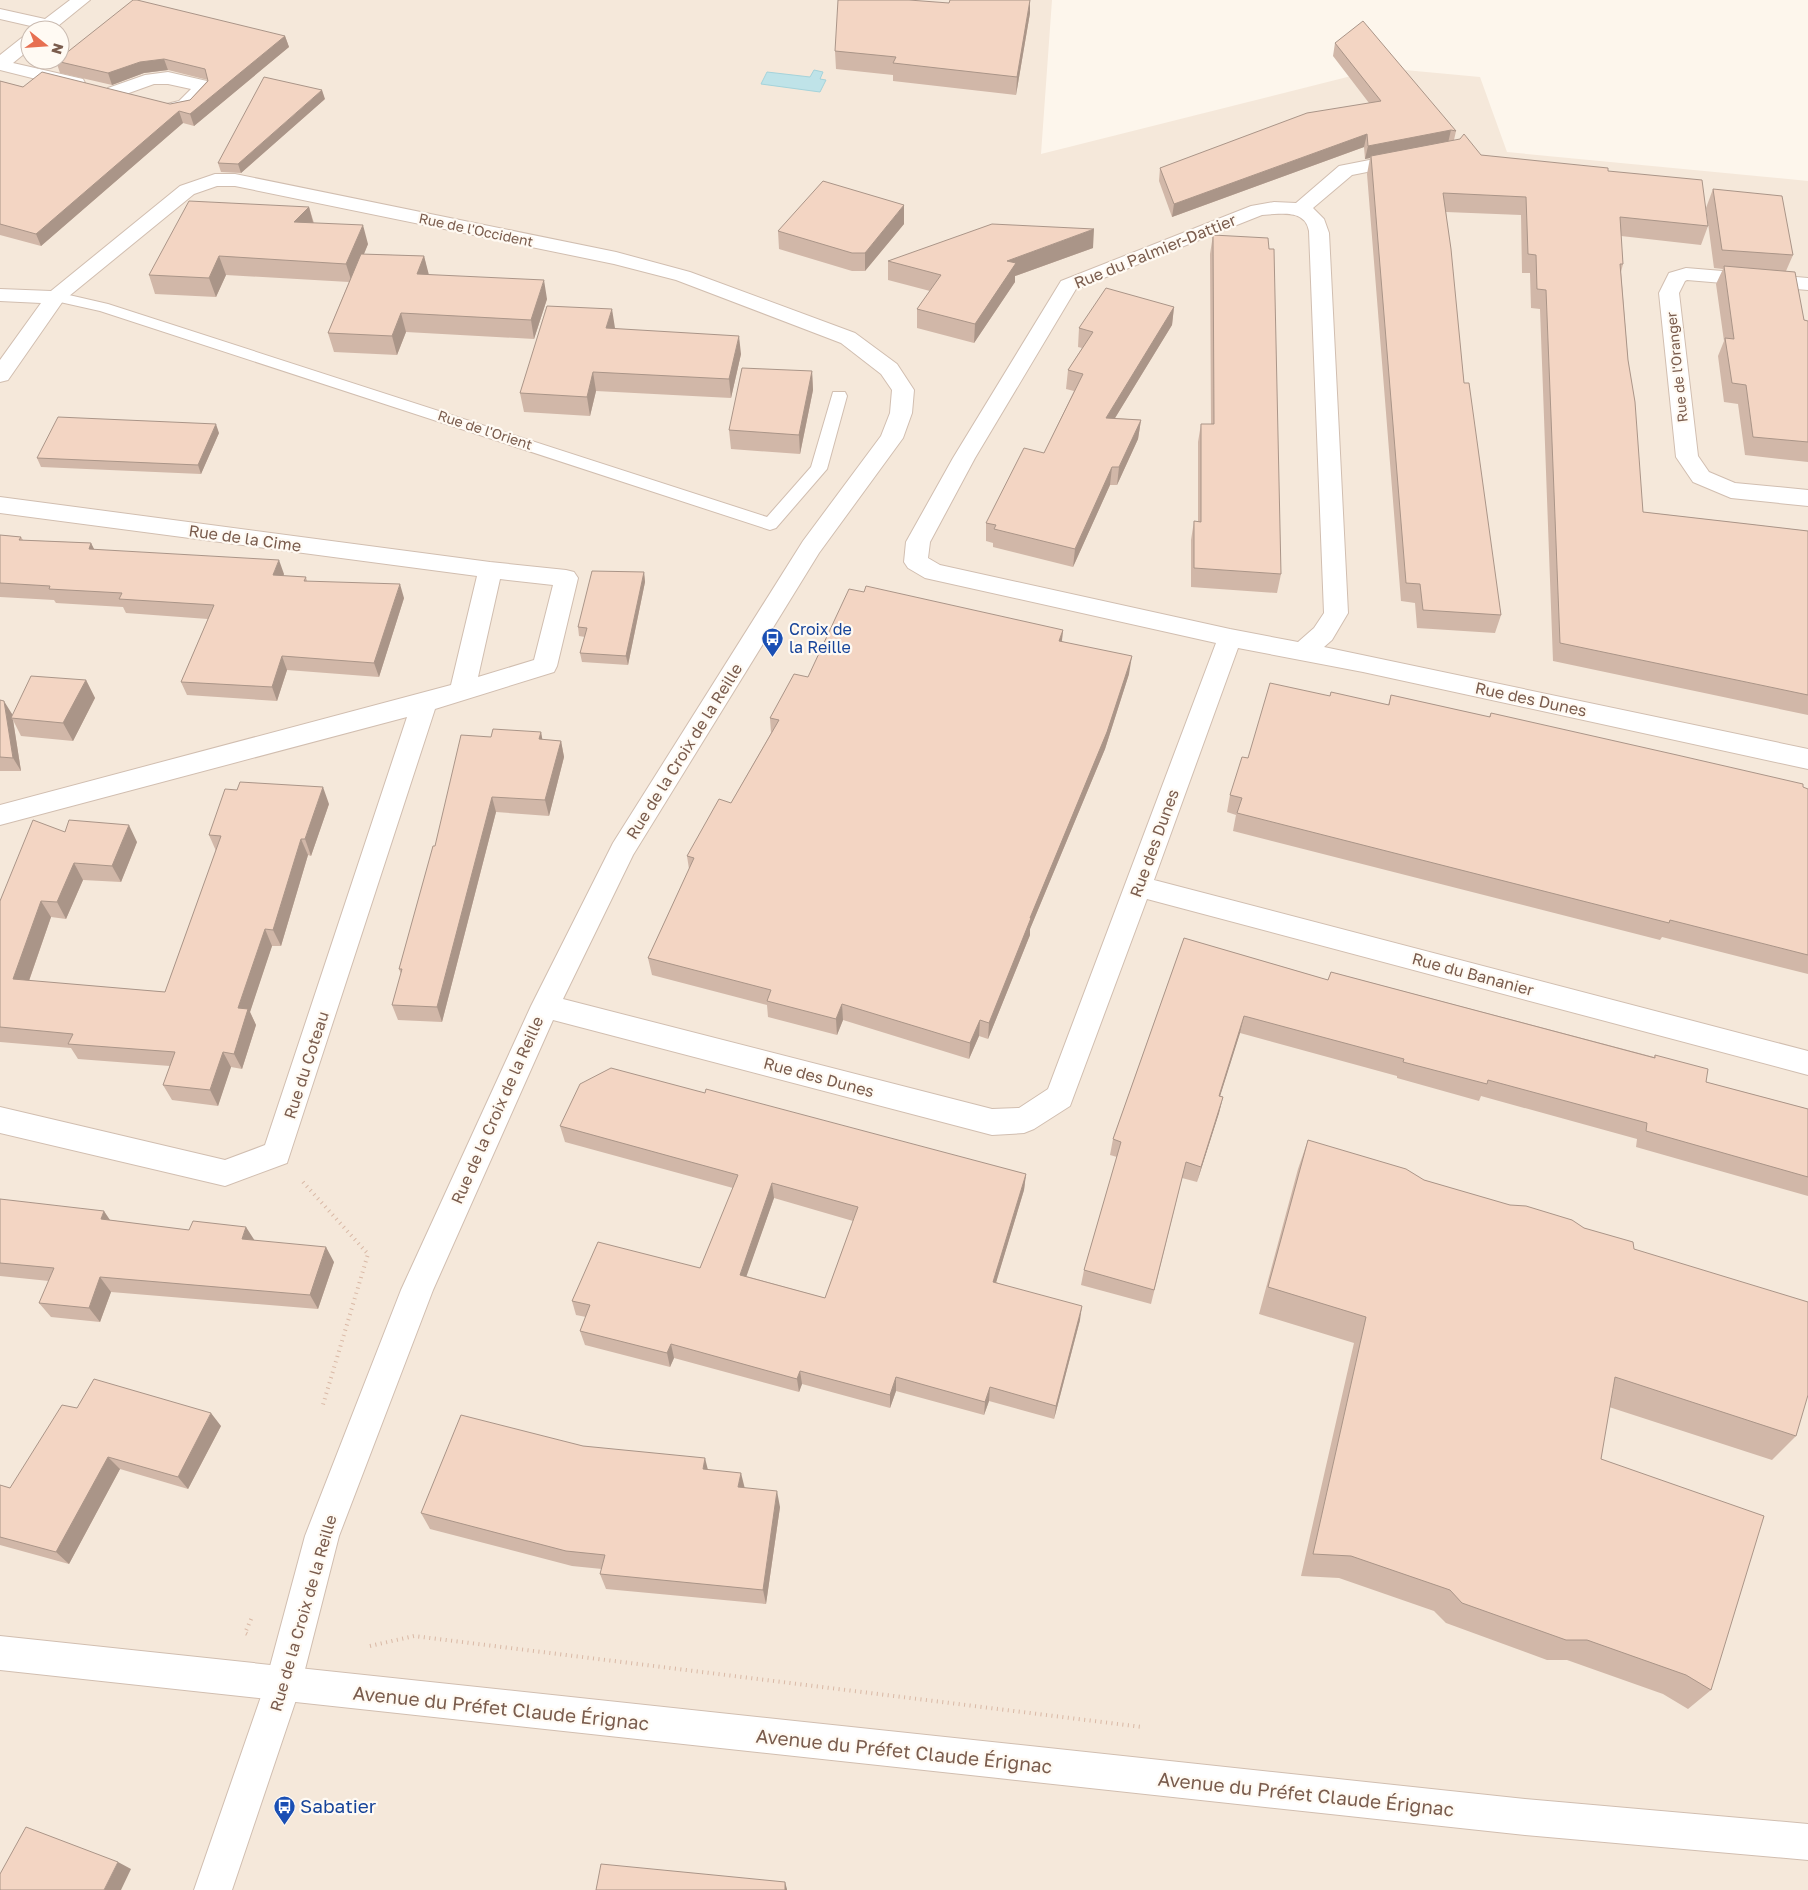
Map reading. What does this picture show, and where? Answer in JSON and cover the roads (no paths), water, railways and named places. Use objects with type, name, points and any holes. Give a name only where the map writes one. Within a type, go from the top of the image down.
[{"type":"street","points":[[55,20],[81,0]]},
{"type":"street","points":[[0,14],[20,20]]},
{"type":"street","points":[[0,64],[20,48]]},
{"type":"street","points":[[0,64],[174,108],[185,106],[201,91],[200,84],[168,78],[152,79],[115,92]]},
{"type":"street","points":[[1304,650],[1323,634],[1336,613],[1318,227],[1310,215],[1299,210],[1346,170],[1420,156]]},
{"type":"street","name":"Rue de l'Occident","points":[[0,375],[56,297],[187,190],[215,180],[235,180],[616,258],[683,276],[848,338],[889,369],[903,390]]},
{"type":"street","name":"Rue du Palmier-Dattier","points":[[1230,638],[933,572],[916,562],[918,542],[964,458],[1068,285],[1258,210],[1281,207],[1299,210]]},
{"type":"street","name":"Rue de l'Oranger","points":[[1808,284],[1686,274],[1676,277],[1669,293],[1687,457],[1701,477],[1732,490],[1808,498]]},
{"type":"street","points":[[0,295],[56,297]]},
{"type":"street","name":"Rue de la Croix de la Reille","points":[[214,1890],[283,1685],[322,1536],[417,1290],[544,1006],[622,850],[811,547],[892,438],[901,413],[903,390]]},
{"type":"street","name":"Rue de la Cime","points":[[0,505],[490,570],[566,578],[545,666],[462,690]]},
{"type":"street","points":[[0,815],[424,703],[462,690],[490,570]]},
{"type":"street","name":"Rue des Dunes","points":[[544,1006],[992,1122],[1024,1120],[1060,1097],[1230,638],[1304,650],[1808,760]]},
{"type":"street","name":"Rue du Coteau","points":[[0,1120],[225,1173],[277,1154],[424,703]]},
{"type":"street","name":"Rue du Bananier","points":[[1138,886],[1808,1063]]},
{"type":"street","name":"Avenue du Préfet Claude Érignac","points":[[0,1653],[283,1685],[1525,1817],[1808,1842]]},
{"type":"lane","name":"Rue de l'Orient","points":[[56,297],[103,306],[770,524],[819,469],[839,396]]},
{"type":"water","points":[[814,70],[823,72],[820,79],[826,80],[820,92],[761,84],[767,72],[810,77]]},
{"type":"place","name":"Croix de la Reille","points":[[773,657]]},
{"type":"place","name":"Sabatier","points":[[284,1825]]}]
